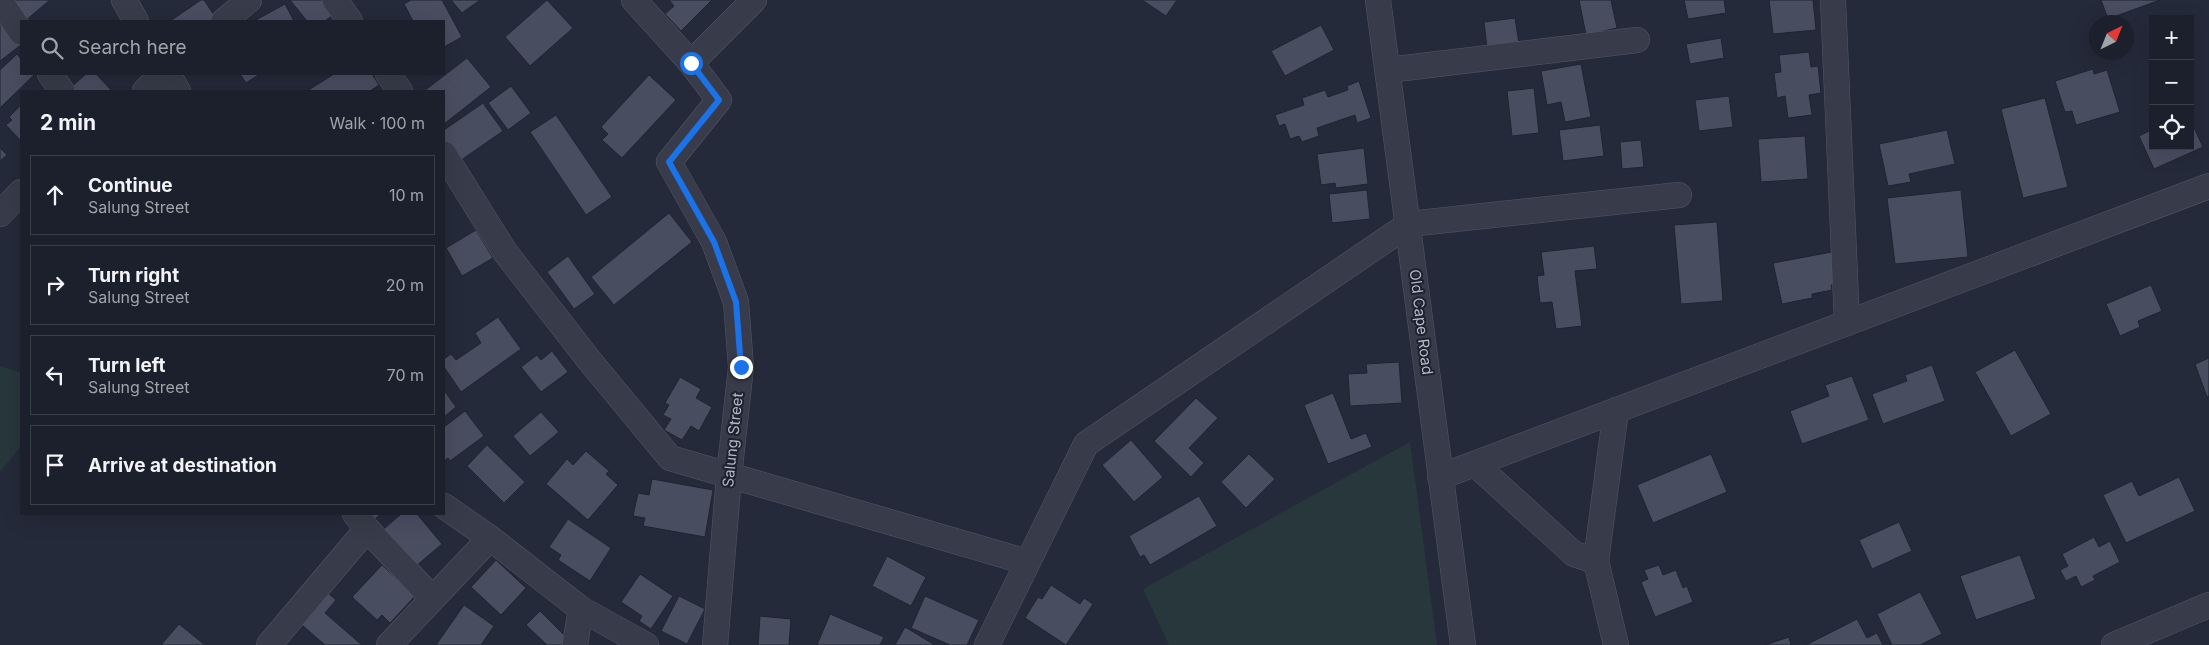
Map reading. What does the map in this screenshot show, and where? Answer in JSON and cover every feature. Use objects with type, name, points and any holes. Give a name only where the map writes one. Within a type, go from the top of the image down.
[{"type":"street","points":[[124,0],[135,20]]},
{"type":"street","points":[[225,20],[249,0]]},
{"type":"street","points":[[335,0],[349,20]]},
{"type":"street","name":"Salung Street","points":[[634,0],[691,63],[719,100],[669,162],[714,242],[736,302],[741,367],[729,476],[715,645]]},
{"type":"street","points":[[691,63],[754,0]]},
{"type":"street","name":"Old Cape Road","points":[[1378,0],[1463,645]]},
{"type":"street","points":[[1833,0],[1847,323]]},
{"type":"street","points":[[0,1],[20,31]]},
{"type":"street","points":[[1388,70],[1637,40]]},
{"type":"street","points":[[51,75],[61,90]]},
{"type":"street","points":[[146,90],[161,75]]},
{"type":"street","points":[[169,75],[177,90]]},
{"type":"street","points":[[389,75],[399,90]]},
{"type":"street","points":[[445,156],[505,252],[589,360],[670,458],[1027,562]]},
{"type":"street","points":[[1440,477],[2209,186]]},
{"type":"street","points":[[0,214],[20,193]]},
{"type":"street","points":[[987,645],[1086,444],[1409,224],[1679,195]]},
{"type":"street","points":[[1616,410],[1596,562],[1616,645]]},
{"type":"street","points":[[1475,464],[1574,554],[1596,562]]},
{"type":"street","points":[[445,507],[490,538],[581,609],[646,645]]},
{"type":"street","points":[[269,645],[361,522],[432,598]]},
{"type":"street","points":[[390,645],[490,538]]},
{"type":"street","points":[[2114,645],[2209,605]]},
{"type":"street","points":[[575,645],[581,609]]},
{"type":"shaded area","points":[[0,366],[20,373],[20,447],[0,472]]},
{"type":"shaded area","points":[[1410,442],[1437,645],[1169,645],[1143,589]]},
{"type":"building","points":[[7,0],[50,0],[26,20]]},
{"type":"building","points":[[201,0],[204,0],[217,20],[171,20]]},
{"type":"building","points":[[290,0],[328,0],[337,12],[326,20],[306,20]]},
{"type":"building","points":[[411,0],[442,0],[462,37],[445,46],[445,20],[412,20],[404,4]]},
{"type":"building","points":[[451,0],[480,0],[462,13]]},
{"type":"building","points":[[547,0],[573,28],[530,66],[505,37]]},
{"type":"building","points":[[669,0],[712,0],[681,31],[665,14],[674,6]]},
{"type":"building","points":[[1142,0],[1177,0],[1166,16]]},
{"type":"building","points":[[1579,0],[1611,0],[1617,28],[1586,35]]},
{"type":"building","points":[[1684,0],[1724,0],[1726,13],[1688,19]]},
{"type":"building","points":[[1769,0],[1813,0],[1816,30],[1773,34]]},
{"type":"building","points":[[2101,0],[2160,0],[2119,15],[2107,15]]},
{"type":"building","points":[[285,4],[293,20],[256,20]]},
{"type":"building","points":[[1515,18],[1519,43],[1487,48],[1484,22]]},
{"type":"building","points":[[0,20],[20,46],[0,61]]},
{"type":"building","points":[[1321,25],[1334,50],[1285,76],[1271,51]]},
{"type":"building","points":[[1721,38],[1724,58],[1690,64],[1686,44]]},
{"type":"building","points":[[1809,52],[1811,67],[1818,66],[1821,93],[1809,95],[1812,115],[1788,118],[1785,96],[1777,98],[1774,73],[1781,72],[1779,55]]},
{"type":"building","points":[[17,54],[20,58],[20,75],[34,75],[0,108],[0,70]]},
{"type":"building","points":[[467,58],[491,87],[445,123],[445,90],[425,90]]},
{"type":"building","points":[[1581,64],[1591,117],[1565,122],[1561,102],[1547,105],[1541,71]]},
{"type":"building","points":[[2093,69],[2094,74],[2107,70],[2120,112],[2076,125],[2072,111],[2065,112],[2055,81]]},
{"type":"building","points":[[85,75],[97,75],[111,90],[71,90],[70,88]]},
{"type":"building","points":[[241,75],[258,75],[246,83]]},
{"type":"building","points":[[332,75],[373,75],[379,85],[372,90],[309,90]]},
{"type":"building","points":[[649,75],[676,100],[622,158],[602,140],[608,134],[601,127]]},
{"type":"building","points":[[1359,81],[1371,118],[1357,123],[1355,115],[1317,128],[1319,136],[1302,142],[1299,136],[1290,139],[1285,124],[1279,126],[1275,115],[1304,105],[1302,98],[1325,90],[1328,97],[1348,90],[1347,86]]},
{"type":"building","points":[[511,86],[531,113],[508,130],[488,103]]},
{"type":"building","points":[[1534,88],[1539,133],[1512,136],[1507,91]]},
{"type":"building","points":[[1729,96],[1733,127],[1699,131],[1695,100]]},
{"type":"building","points":[[2045,98],[2068,187],[2023,198],[2001,109]]},
{"type":"building","points":[[483,103],[503,131],[457,163],[445,146],[445,129]]},
{"type":"building","points":[[20,106],[20,140],[6,125],[12,120],[9,117]]},
{"type":"building","points":[[556,115],[612,197],[586,215],[530,132]]},
{"type":"building","points":[[1600,125],[1604,156],[1563,161],[1559,130]]},
{"type":"building","points":[[2194,128],[2203,147],[2154,169],[2139,136],[2149,131],[2149,150],[2194,150]]},
{"type":"building","points":[[1947,130],[1955,164],[1909,174],[1911,182],[1888,186],[1879,144]]},
{"type":"building","points":[[1805,136],[1808,179],[1761,182],[1758,139]]},
{"type":"building","points":[[1641,140],[1644,167],[1622,169],[1620,142]]},
{"type":"building","points":[[0,148],[7,155],[0,161]]},
{"type":"building","points":[[1364,148],[1368,184],[1336,188],[1335,183],[1321,185],[1317,154]]},
{"type":"building","points":[[1367,190],[1370,219],[1332,223],[1329,194]]},
{"type":"building","points":[[1961,190],[1968,257],[1895,264],[1887,198]]},
{"type":"building","points":[[669,213],[692,242],[614,305],[591,277]]},
{"type":"building","points":[[1717,222],[1723,301],[1681,304],[1674,225]]},
{"type":"building","points":[[476,230],[493,258],[462,276],[446,248]]},
{"type":"building","points":[[1594,246],[1597,269],[1575,271],[1582,326],[1556,329],[1552,302],[1540,303],[1537,276],[1544,275],[1541,252]]},
{"type":"building","points":[[1837,251],[1843,283],[1831,285],[1832,290],[1812,294],[1812,298],[1782,304],[1773,263]]},
{"type":"building","points":[[568,256],[595,294],[574,309],[547,272]]},
{"type":"building","points":[[2151,285],[2162,311],[2138,321],[2140,327],[2120,336],[2106,304]]},
{"type":"building","points":[[498,317],[521,349],[461,392],[445,368],[445,358],[451,354],[456,360],[481,343],[475,333]]},
{"type":"building","points":[[2015,350],[2051,414],[2011,436],[1975,372]]},
{"type":"building","points":[[552,351],[568,372],[541,392],[521,367],[537,355],[541,360]]},
{"type":"building","points":[[2209,358],[2209,396],[2207,397],[2195,364]]},
{"type":"building","points":[[1399,362],[1402,403],[1350,406],[1348,374],[1367,373],[1366,364]]},
{"type":"building","points":[[1932,365],[1945,401],[1883,424],[1872,394],[1907,381],[1905,375]]},
{"type":"building","points":[[1852,376],[1869,420],[1802,444],[1790,411],[1829,396],[1825,385]]},
{"type":"building","points":[[680,377],[701,389],[696,398],[712,407],[699,431],[691,426],[682,440],[664,430],[671,419],[663,415],[669,405],[665,403]]},
{"type":"building","points":[[445,391],[456,407],[445,416]]},
{"type":"building","points":[[1333,393],[1351,439],[1366,433],[1372,447],[1328,464],[1304,405]]},
{"type":"building","points":[[1196,398],[1218,418],[1189,448],[1204,463],[1191,477],[1154,441]]},
{"type":"building","points":[[465,411],[484,436],[450,461],[448,458],[445,460],[445,426]]},
{"type":"building","points":[[541,412],[559,432],[530,456],[513,436]]},
{"type":"building","points":[[1131,440],[1163,477],[1134,502],[1102,465]]},
{"type":"building","points":[[487,445],[525,482],[504,503],[467,466]]},
{"type":"building","points":[[586,451],[609,471],[606,474],[618,485],[588,520],[546,484],[567,459],[573,465]]},
{"type":"building","points":[[1249,454],[1275,479],[1246,508],[1221,482]]},
{"type":"building","points":[[1711,454],[1727,492],[1653,523],[1637,485]]},
{"type":"building","points":[[2179,477],[2195,511],[2126,543],[2103,495],[2132,481],[2139,496]]},
{"type":"building","points":[[652,479],[713,490],[705,537],[643,526],[645,518],[633,516],[638,493],[649,495]]},
{"type":"building","points":[[1199,496],[1217,526],[1150,565],[1144,555],[1140,557],[1129,536]]},
{"type":"building","points":[[372,515],[380,515],[375,519]]},
{"type":"building","points":[[400,515],[418,515],[442,544],[416,566],[379,533]]},
{"type":"building","points":[[568,519],[611,548],[590,581],[558,560],[561,555],[549,547]]},
{"type":"building","points":[[1899,522],[1912,551],[1872,569],[1859,540]]},
{"type":"building","points":[[2094,537],[2099,547],[2110,541],[2120,562],[2093,576],[2095,580],[2081,587],[2076,576],[2066,581],[2060,570],[2068,566],[2062,554]]},
{"type":"building","points":[[2020,555],[2036,599],[1976,620],[1960,576]]},
{"type":"building","points":[[887,556],[926,577],[911,606],[872,586]]},
{"type":"building","points":[[496,560],[526,588],[501,615],[471,587]]},
{"type":"building","points":[[382,565],[415,596],[390,623],[382,615],[377,620],[352,597]]},
{"type":"building","points":[[1659,565],[1663,575],[1676,570],[1683,588],[1687,586],[1693,602],[1655,617],[1641,582],[1648,579],[1644,570]]},
{"type":"building","points":[[640,574],[673,596],[651,629],[639,621],[642,616],[621,602]]},
{"type":"building","points":[[1051,585],[1080,604],[1084,598],[1093,604],[1066,645],[1025,618],[1038,597],[1042,599]]},
{"type":"building","points":[[322,588],[336,600],[325,613],[362,645],[325,645],[295,619]]},
{"type":"building","points":[[1920,592],[1942,634],[1920,645],[1892,645],[1877,614]]},
{"type":"building","points":[[679,596],[705,609],[687,644],[661,631]]},
{"type":"building","points":[[925,596],[979,620],[967,645],[950,645],[911,628]]},
{"type":"building","points":[[464,605],[494,626],[481,645],[436,645]]},
{"type":"building","points":[[540,611],[571,642],[568,645],[547,645],[526,625]]},
{"type":"building","points":[[830,614],[884,637],[880,645],[817,645]]},
{"type":"building","points":[[760,616],[791,619],[789,645],[758,645]]},
{"type":"building","points":[[1857,619],[1867,638],[1877,633],[1883,645],[1806,645]]},
{"type":"building","points":[[179,624],[205,645],[161,645]]},
{"type":"building","points":[[905,627],[935,645],[895,645]]},
{"type":"building","points":[[1789,637],[1791,645],[1765,645]]},
{"type":"route","points":[[691,63],[719,100],[669,162],[714,242],[736,302],[741,367]]}]
